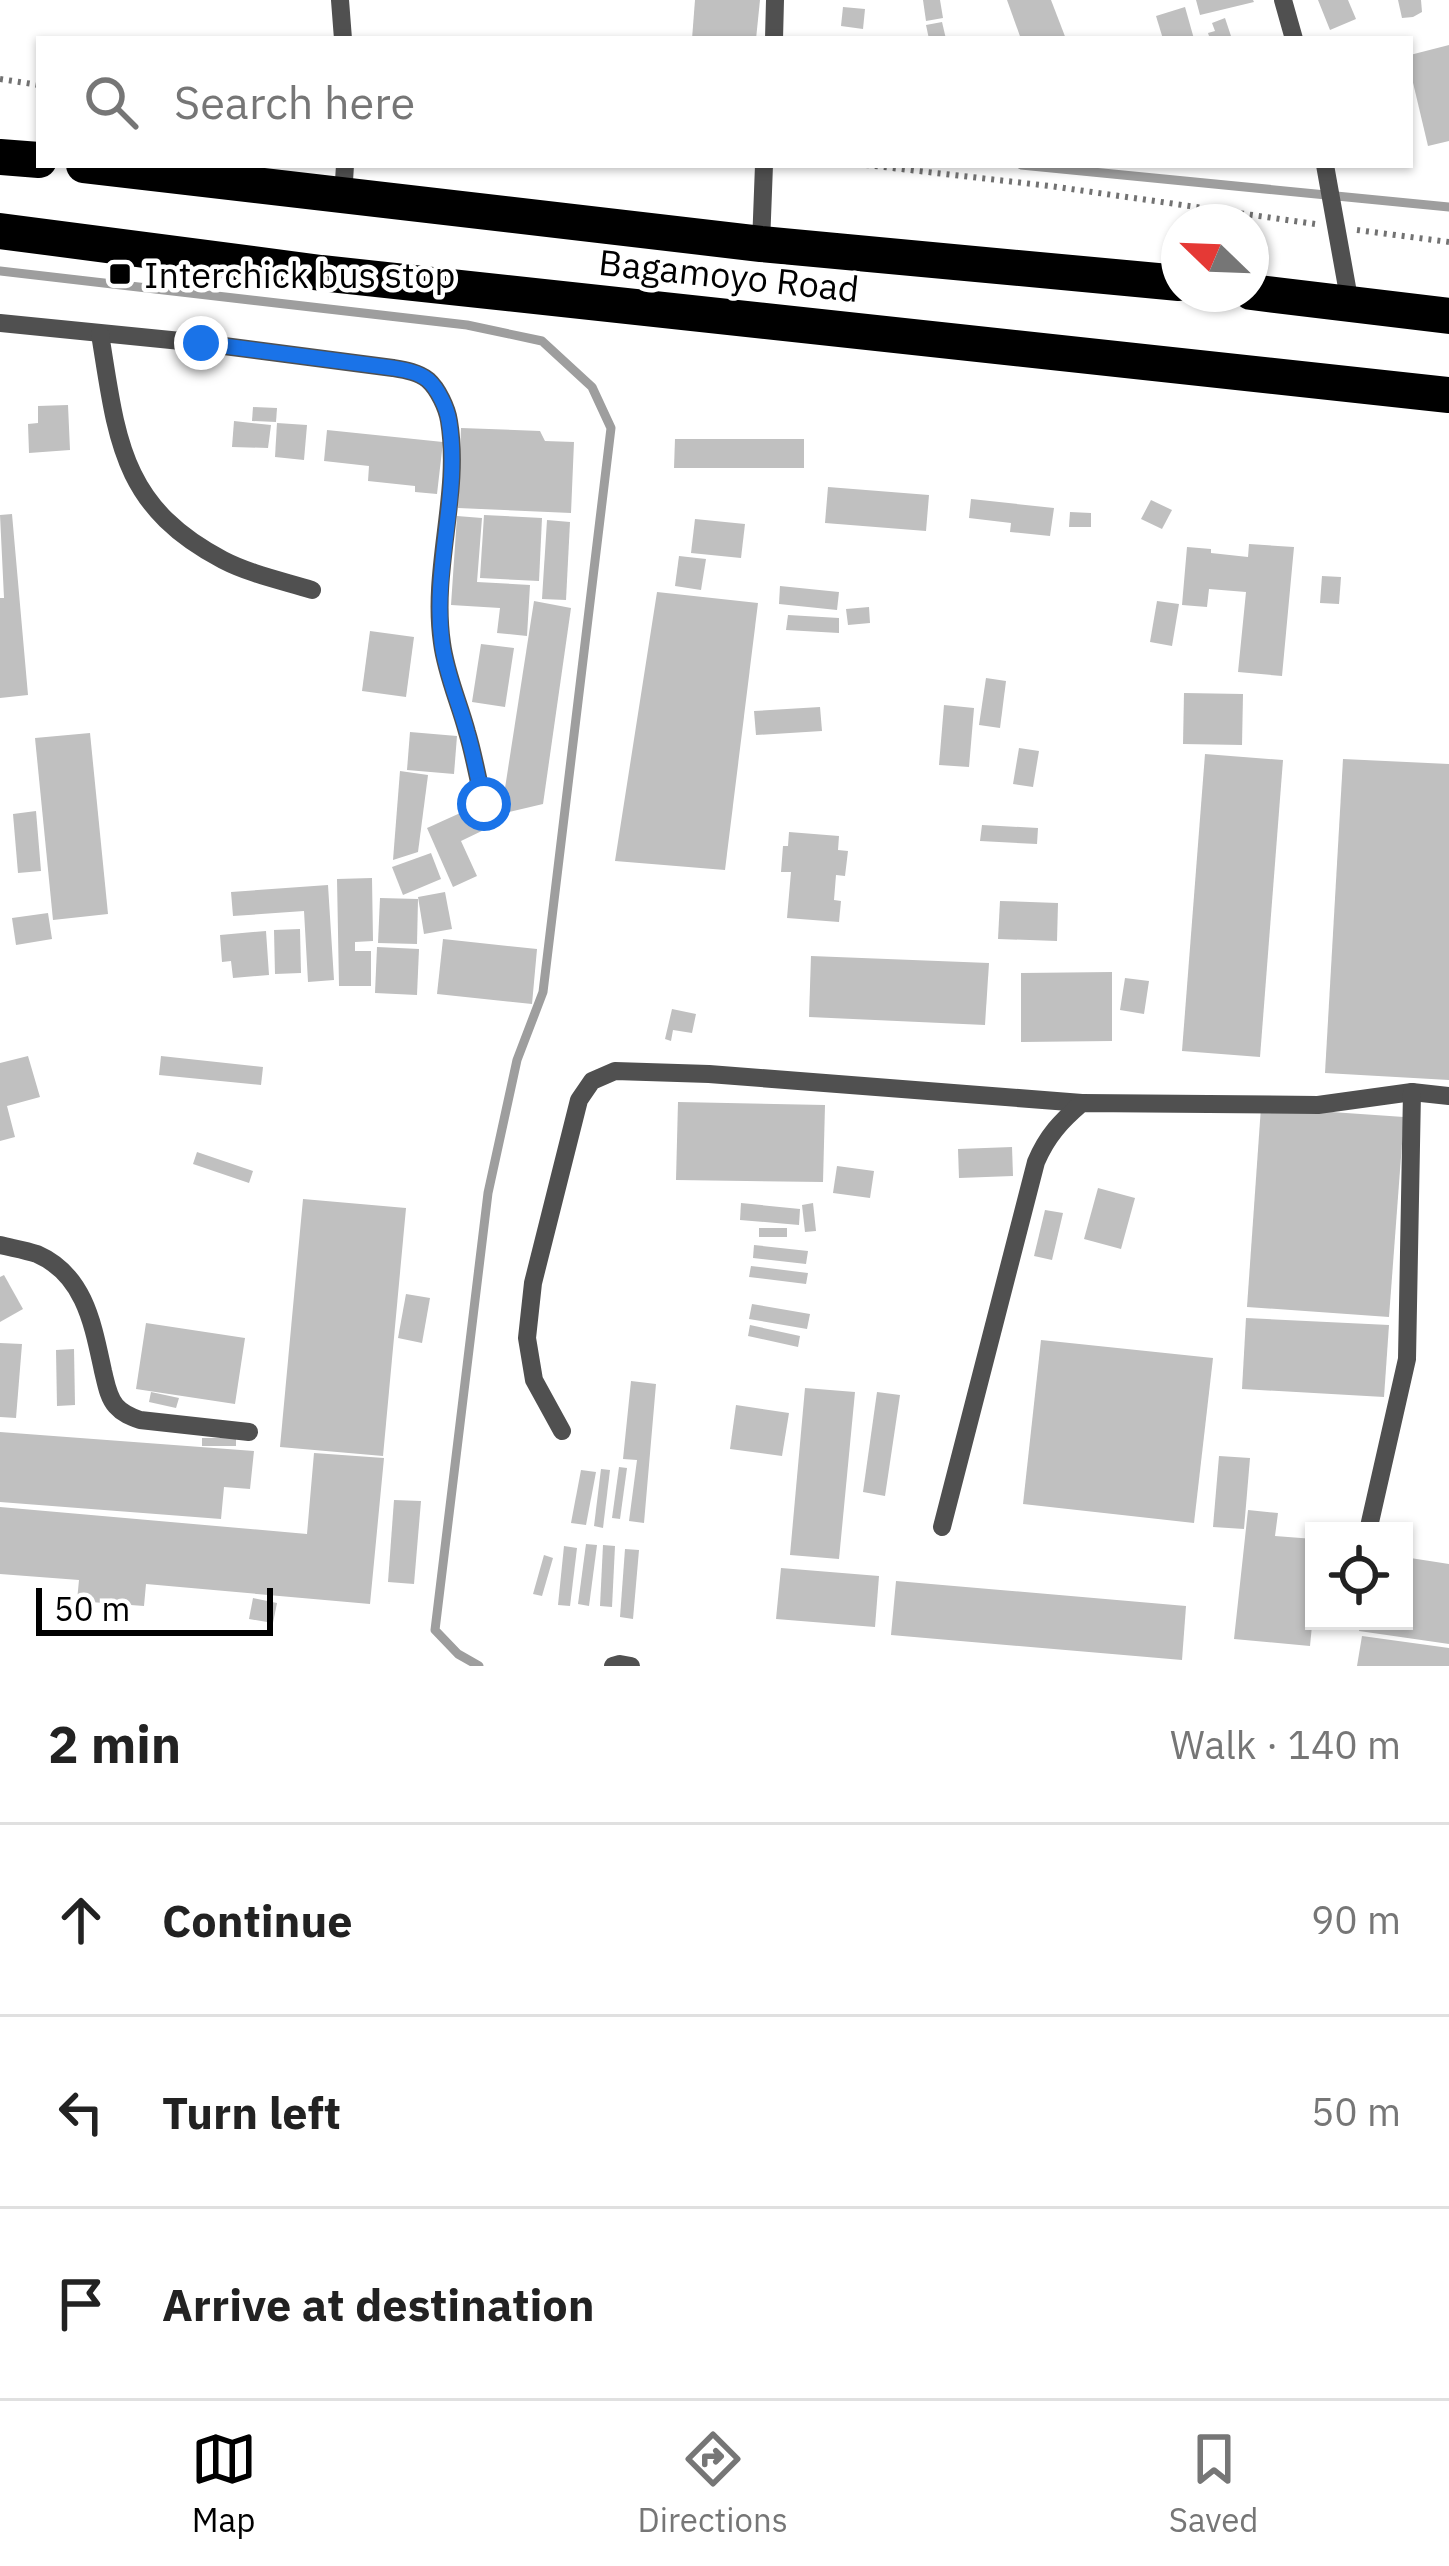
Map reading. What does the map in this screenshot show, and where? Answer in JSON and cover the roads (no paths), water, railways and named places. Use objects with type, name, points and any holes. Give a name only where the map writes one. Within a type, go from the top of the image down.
[{"type":"highway","points":[[0,157],[36,160]]},
{"type":"highway","name":"Bagamoyo Road","points":[[133,168],[344,181],[589,222],[761,244],[1161,281]]},
{"type":"highway","name":"Bagamoyo Road","points":[[0,231],[321,273],[1449,395]]},
{"type":"highway","points":[[1269,294],[1449,316]]},
{"type":"lane","points":[[340,0],[344,36]]},
{"type":"lane","points":[[774,36],[775,0]]},
{"type":"lane","points":[[1283,0],[1293,36]]},
{"type":"lane","points":[[761,244],[764,168]]},
{"type":"lane","points":[[1326,168],[1350,304]]},
{"type":"lane","points":[[0,323],[393,368],[427,379],[449,417],[451,463],[439,599],[442,643],[484,804]]},
{"type":"lane","points":[[100,334],[115,423],[130,472],[163,519],[225,561],[312,590]]},
{"type":"lane","points":[[562,1431],[533,1380],[527,1338],[532,1283],[579,1100],[592,1081],[615,1071],[1082,1102],[1318,1106],[1412,1092],[1449,1096]]},
{"type":"lane","points":[[1371,1522],[1407,1359],[1412,1092]]},
{"type":"lane","points":[[942,1527],[1036,1162],[1056,1125],[1082,1102]]},
{"type":"lane","points":[[0,1245],[37,1255],[65,1272],[82,1294],[106,1385],[113,1404],[126,1414],[140,1420],[249,1432]]},
{"type":"lane","points":[[613,1666],[632,1666]]},
{"type":"waterway","points":[[1052,168],[1449,207]]},
{"type":"waterway","points":[[0,271],[467,325],[542,341],[592,387],[611,428],[543,992],[517,1060],[488,1193],[435,1630],[458,1654],[479,1666]]},
{"type":"place","name":"Interchick bus stop","points":[[120,274]]}]
